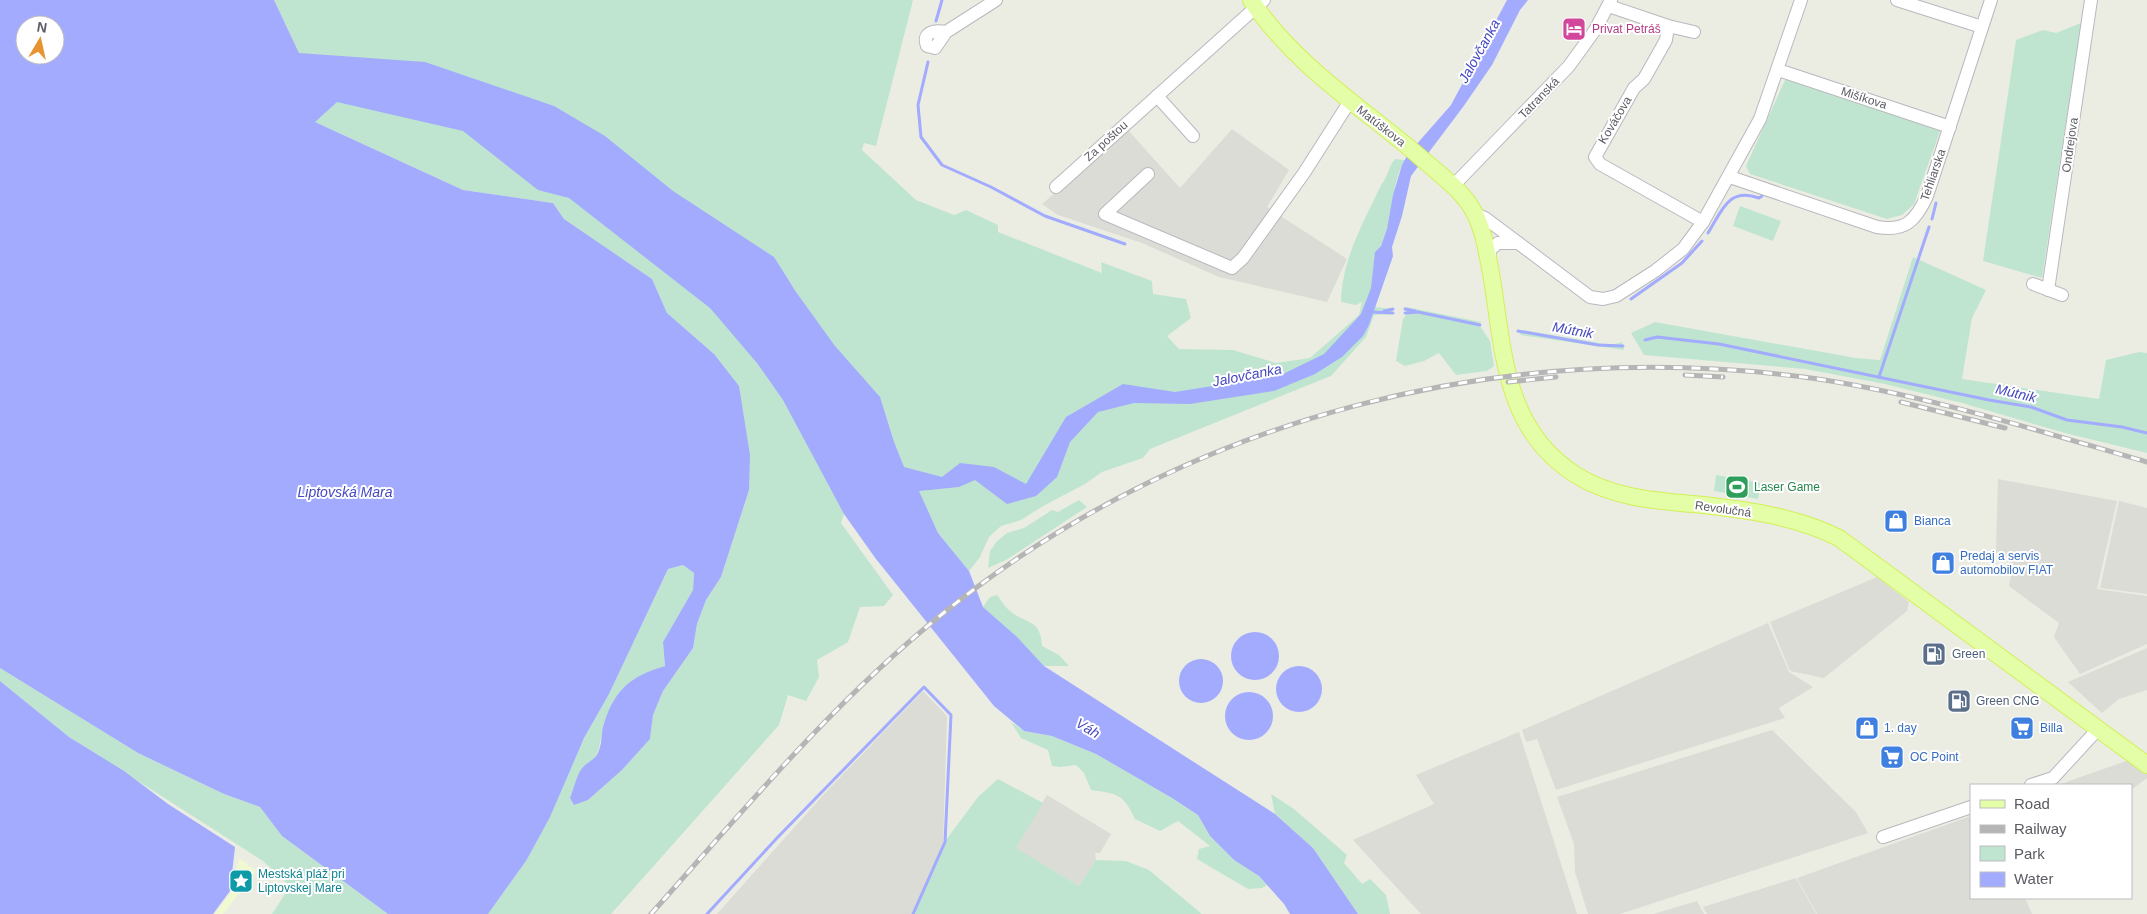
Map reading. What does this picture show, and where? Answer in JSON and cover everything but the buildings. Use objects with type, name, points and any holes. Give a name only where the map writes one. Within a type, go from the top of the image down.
[{"type":"main road","name":"Matúškova","points":[[1257,2],[1294,53],[1350,101],[1404,143],[1453,186],[1475,214]]},
{"type":"main road","name":"Revolučná","points":[[1475,214],[1488,260],[1511,390],[1517,408],[1541,446],[1564,466],[1577,475],[1617,493],[1650,500],[1759,514],[1804,524],[1832,534],[1874,562],[2147,765]]},
{"type":"street","points":[[946,32],[996,0]]},
{"type":"street","points":[[1703,222],[1760,119],[1801,0]]},
{"type":"street","points":[[1897,0],[1982,28]]},
{"type":"street","name":"Tehliarska","points":[[1730,176],[1877,227],[1898,228],[1918,216],[1950,127],[1991,0]]},
{"type":"street","name":"Ondrejova","points":[[2048,290],[2092,0]]},
{"type":"street","name":"Za poštou","points":[[1056,187],[1257,2]]},
{"type":"street","points":[[1610,3],[1668,26],[1694,32]]},
{"type":"street","name":"Tatranská","points":[[1453,186],[1569,66],[1610,3]]},
{"type":"street","name":"Kováčova","points":[[1668,26],[1666,40],[1644,79],[1634,88],[1595,157],[1600,164],[1703,222]]},
{"type":"street","name":"Mišíkova","points":[[1778,70],[1950,127]]},
{"type":"street","points":[[1157,96],[1193,136]]},
{"type":"street","points":[[1148,174],[1105,214],[1232,268],[1243,258],[1304,173],[1350,101]]},
{"type":"street","name":"Matúškova","points":[[1475,214],[1485,218],[1519,243],[1586,296],[1597,299],[1609,298],[1621,293],[1670,260],[1683,249],[1703,222]]},
{"type":"street","points":[[1488,260],[1491,249],[1498,243],[1519,243]]},
{"type":"street","points":[[2032,284],[2062,295]]},
{"type":"street","points":[[2034,784],[2054,778],[2098,729]]},
{"type":"street","points":[[1883,837],[1970,807]]},
{"type":"shaded area","points":[[1232,129],[1289,170],[1267,207],[1347,259],[1327,302],[1219,277],[1142,243],[1058,215],[1042,204],[1128,130],[1180,188]]},
{"type":"shaded area","points":[[1998,479],[2117,501],[2097,589],[2147,596],[2147,644],[2080,674],[2054,637],[2059,623],[2009,586],[2013,565],[1996,552]]},
{"type":"shaded area","points":[[2119,501],[2147,508],[2147,594],[2100,588]]},
{"type":"shaded area","points":[[1877,577],[1909,602],[1907,611],[1824,678],[1790,671],[1770,622]]},
{"type":"shaded area","points":[[1768,623],[1789,672],[1813,687],[1779,708],[1785,718],[1556,790],[1537,739],[1526,742],[1522,730]]},
{"type":"shaded area","points":[[2147,648],[2147,690],[2119,699],[2102,713],[2068,682]]},
{"type":"shaded area","points":[[923,691],[947,716],[943,844],[913,914],[717,914],[825,793]]},
{"type":"shaded area","points":[[1772,730],[1856,812],[1868,833],[1620,914],[1588,914],[1575,872],[1574,844],[1557,797]]},
{"type":"shaded area","points":[[1519,732],[1577,914],[1421,914],[1353,840],[1434,804],[1416,775]]},
{"type":"shaded area","points":[[2129,760],[2147,774],[2147,778],[2132,789],[2132,784],[2061,784]]},
{"type":"shaded area","points":[[1047,795],[1111,834],[1100,853],[1095,853],[1096,860],[1079,886],[1015,848]]},
{"type":"shaded area","points":[[1970,816],[1970,899],[2025,899],[2032,914],[1817,914],[1797,878]]},
{"type":"shaded area","points":[[1796,878],[1816,914],[1707,914],[1703,907]]},
{"type":"shaded area","points":[[1697,901],[1704,914],[1653,914]]},
{"type":"green space","points":[[274,0],[913,0],[876,146],[864,143],[862,150],[916,200],[954,215],[966,210],[998,225],[998,232],[1102,273],[1101,262],[1152,281],[1153,294],[1186,299],[1191,318],[1167,336],[1179,349],[1233,350],[1276,363],[1310,358],[1359,315],[1362,302],[1356,305],[1341,302],[1342,286],[1349,256],[1393,162],[1395,159],[1405,160],[1396,183],[1387,231],[1376,253],[1393,256],[1375,307],[1392,309],[1392,314],[1374,315],[1366,337],[1331,376],[1150,449],[1143,458],[1102,472],[1085,484],[1021,520],[1001,526],[989,537],[980,557],[969,571],[938,533],[918,491],[844,514],[841,523],[893,595],[884,606],[860,607],[848,642],[817,660],[819,677],[806,701],[788,695],[779,725],[611,914],[488,914],[526,861],[584,738],[609,694],[668,569],[683,565],[694,573],[693,590],[663,642],[665,666],[642,675],[625,687],[618,695],[607,715],[598,751],[593,759],[583,767],[574,805],[588,800],[622,770],[650,739],[653,715],[663,691],[693,648],[697,624],[706,600],[721,577],[749,490],[714,354],[667,313],[652,279],[564,219],[553,203],[463,190],[315,122],[299,53]]},
{"type":"green space","points":[[2081,23],[2042,278],[1983,261],[2016,40],[2043,30],[2056,33]]},
{"type":"green space","points":[[1786,78],[1940,131],[1914,204],[1902,215],[1887,219],[1750,174],[1746,166]]},
{"type":"green space","points":[[1740,206],[1781,221],[1773,241],[1733,226]]},
{"type":"green space","points":[[1913,257],[1986,290],[1972,318],[1962,379],[2099,399],[2106,360],[2139,352],[2147,353],[2147,453],[2065,433],[1962,403],[1885,384],[1805,369],[1644,355],[1631,333],[1655,322],[1856,358],[1880,360]]},
{"type":"green space","points":[[1406,307],[1481,322],[1479,325],[1490,341],[1494,366],[1487,371],[1456,375],[1439,353],[1424,361],[1405,366],[1396,361],[1403,319],[1407,314]]},
{"type":"green space","points":[[1523,330],[1611,345],[1622,342],[1624,350],[1521,335],[1519,332]]},
{"type":"green space","name":"Laser Game","points":[[1716,475],[1761,483],[1758,499],[1714,491]]},
{"type":"green space","points":[[1079,500],[1087,507],[1006,560],[988,568],[990,551],[997,541],[1007,533],[1024,528],[1052,510],[1058,512]]},
{"type":"green space","points":[[997,595],[1010,611],[1036,626],[1041,637],[1042,646],[1059,655],[1069,666],[1044,666],[983,607],[990,597]]},
{"type":"green space","points":[[0,668],[138,753],[224,794],[260,807],[282,836],[388,914],[272,914],[290,886],[263,861],[69,737],[0,681]]},
{"type":"green space","points":[[1011,722],[1024,731],[1052,736],[1096,754],[1172,798],[1198,815],[1210,836],[1234,860],[1259,876],[1267,885],[1262,888],[1248,889],[1197,859],[1199,849],[1210,846],[1178,821],[1160,831],[1135,819],[1127,804],[1119,797],[1114,794],[1091,790],[1084,773],[1076,765],[1052,766],[1048,750],[1021,738]]},
{"type":"green space","points":[[998,779],[1043,803],[1016,848],[1079,886],[1096,860],[1126,861],[1149,870],[1202,914],[913,914],[943,844],[978,797]]},
{"type":"green space","points":[[1271,794],[1294,809],[1347,855],[1344,863],[1362,884],[1370,879],[1386,895],[1390,914],[1358,914],[1313,848],[1275,814]]},
{"type":"sand","name":"Mestská pláž pri Liptovskej Mare","points":[[239,858],[256,871],[223,914],[215,914],[231,892]]},
{"type":"water","name":"Liptovská Mara","points":[[0,0],[274,0],[299,53],[425,62],[554,106],[605,136],[673,191],[774,257],[796,292],[835,346],[880,397],[904,467],[942,477],[960,463],[994,467],[1026,484],[1066,417],[1123,384],[1175,392],[1281,375],[1324,354],[1361,314],[1371,288],[1375,252],[1381,246],[1387,229],[1393,195],[1402,165],[1408,154],[1451,105],[1507,0],[1528,0],[1520,10],[1492,65],[1411,176],[1402,216],[1392,247],[1393,256],[1369,325],[1363,336],[1342,357],[1315,374],[1274,391],[1190,404],[1134,403],[1098,412],[1070,442],[1057,477],[1036,496],[1007,504],[975,480],[959,487],[919,491],[938,533],[969,571],[983,607],[1017,637],[1044,666],[1275,814],[1313,848],[1358,914],[1290,914],[1284,904],[1259,876],[1234,860],[1210,836],[1198,815],[1096,754],[1052,736],[1024,731],[994,706],[876,559],[844,514],[783,400],[757,363],[710,308],[569,198],[538,190],[463,131],[337,102],[315,122],[463,190],[553,203],[564,219],[652,279],[667,313],[714,354],[739,386],[750,455],[749,490],[721,577],[706,600],[697,624],[693,648],[663,691],[653,715],[650,739],[622,770],[588,800],[574,805],[570,798],[578,776],[584,766],[598,753],[603,727],[612,704],[633,680],[665,666],[663,642],[693,590],[694,573],[683,565],[668,569],[609,694],[584,738],[550,817],[526,861],[488,914],[388,914],[282,836],[260,807],[224,794],[138,753],[0,668]]},
{"type":"water","points":[[1255,632],[1264,634],[1272,639],[1277,647],[1279,656],[1277,665],[1272,673],[1264,678],[1255,680],[1246,678],[1238,673],[1233,665],[1231,656],[1233,647],[1238,639],[1246,634]]},
{"type":"water","points":[[1205,659],[1217,665],[1222,672],[1222,690],[1217,697],[1210,702],[1197,703],[1189,700],[1182,693],[1179,677],[1182,669],[1189,662]]},
{"type":"water","points":[[1294,666],[1304,666],[1318,676],[1322,689],[1318,702],[1312,708],[1304,712],[1294,712],[1280,702],[1276,694],[1276,684],[1286,670]]},
{"type":"water","points":[[0,681],[69,737],[124,771],[168,804],[235,847],[230,891],[213,914],[0,914]]},
{"type":"water","points":[[1249,692],[1258,694],[1266,699],[1271,707],[1273,716],[1271,725],[1266,733],[1258,738],[1249,740],[1240,738],[1232,733],[1227,725],[1225,716],[1227,707],[1232,699],[1240,694]]},
{"type":"waterway","points":[[936,21],[942,0]]},
{"type":"waterway","points":[[928,62],[918,105],[921,137],[942,165],[991,187],[1045,216],[1125,244]]},
{"type":"waterway","points":[[1708,233],[1722,209],[1733,198],[1748,195],[1759,198],[1762,196]]},
{"type":"waterway","name":"Mútnik","points":[[1932,219],[1936,203]]},
{"type":"waterway","name":"Mútnik","points":[[1879,377],[1929,227]]},
{"type":"waterway","points":[[1631,299],[1682,263],[1702,241]]},
{"type":"waterway","name":"Mútnik","points":[[1384,311],[1393,309]]},
{"type":"waterway","name":"Mútnik","points":[[1405,309],[1415,311]]},
{"type":"waterway","name":"Mútnik","points":[[1371,312],[1393,313]]},
{"type":"waterway","name":"Mútnik","points":[[1405,313],[1418,312],[1480,325]]},
{"type":"waterway","name":"Mútnik","points":[[1518,331],[1598,345],[1623,346]]},
{"type":"waterway","name":"Mútnik","points":[[1645,340],[1657,337],[1719,344],[2031,407],[2067,420],[2122,427],[2147,433]]},
{"type":"waterway","points":[[707,914],[777,838],[924,687],[951,715],[945,842],[913,914]]},
{"type":"railway","points":[[651,914],[790,758],[863,684],[941,615],[1037,546],[1138,488],[1244,441],[1355,406],[1468,382],[1584,369],[1701,368],[1818,379],[1860,386],[1984,415],[2147,462]]},
{"type":"railway","points":[[1685,375],[1723,377]]},
{"type":"railway","points":[[1508,382],[1556,377]]},
{"type":"railway","points":[[1901,402],[2005,428]]},
{"type":"place","name":"Privat Petráš","points":[[1574,29]]},
{"type":"place","name":"Laser Game","points":[[1737,487]]},
{"type":"place","name":"Bianca","points":[[1896,521]]},
{"type":"place","name":"Predaj a servis automobilov FIAT","points":[[1943,563]]},
{"type":"place","name":"Green","points":[[1934,654]]},
{"type":"place","name":"Green CNG","points":[[1959,701]]},
{"type":"place","name":"1. day","points":[[1867,728]]},
{"type":"place","name":"Billa","points":[[2022,728]]},
{"type":"place","name":"OC Point","points":[[1892,757]]},
{"type":"place","name":"Mestská pláž pri Liptovskej Mare","points":[[241,881]]},
{"type":"water label","name":"Jalovčanka","points":[[1479,51]]},
{"type":"water label","name":"Jalovčanka","points":[[1247,375]]},
{"type":"water label","name":"Váh","points":[[1088,728]]}]
